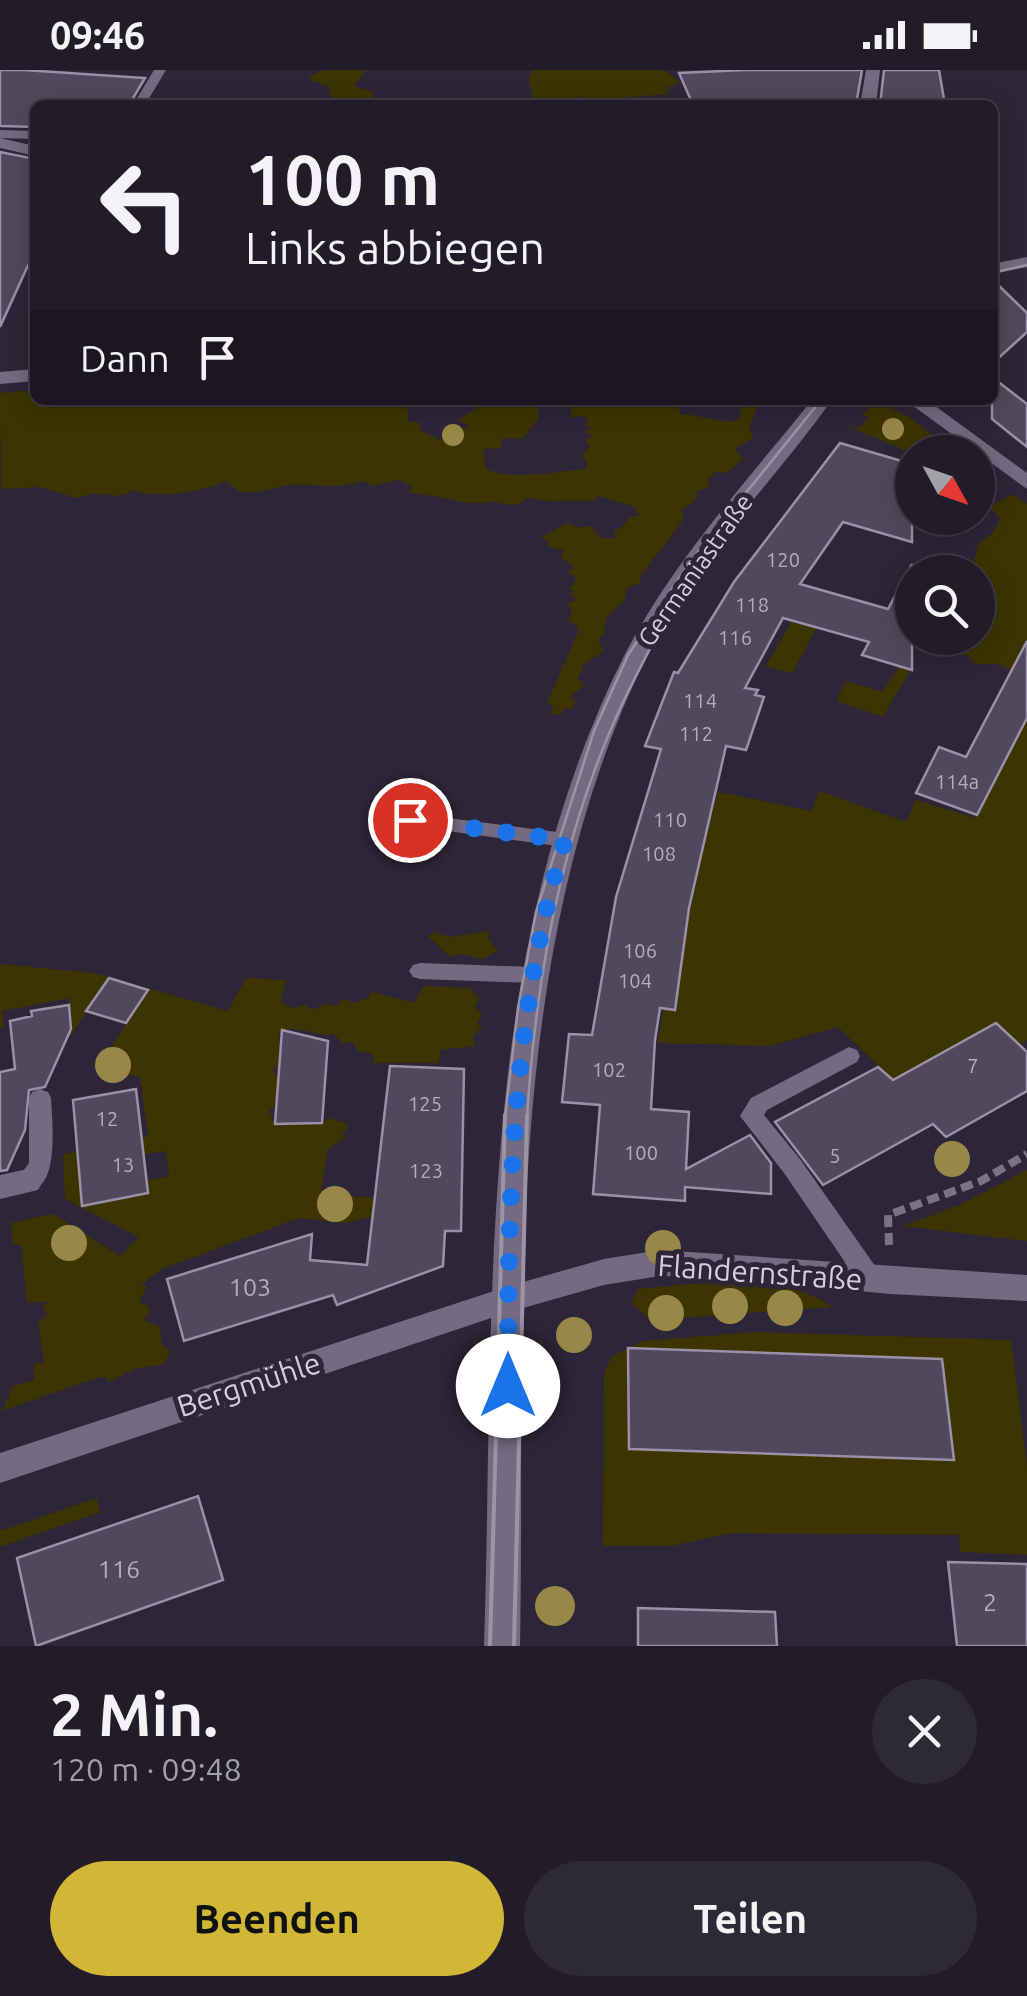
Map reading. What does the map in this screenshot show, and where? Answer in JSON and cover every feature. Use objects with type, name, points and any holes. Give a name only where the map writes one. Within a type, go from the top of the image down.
[{"type":"main road","points":[[869,100],[873,70]]},
{"type":"main road","points":[[0,143],[30,150]]},
{"type":"main road","points":[[0,378],[30,375]]},
{"type":"main road","name":"Germaniastraße","points":[[502,1646],[504,1300],[511,1174],[533,975],[565,840],[606,724],[636,656],[680,582],[818,405]]},
{"type":"main road","points":[[922,405],[1027,484]]},
{"type":"main road","name":"Flandernstraße","points":[[504,1300],[604,1272],[660,1263],[1027,1288]]},
{"type":"main road","name":"Bergmühle","points":[[0,1468],[504,1300]]},
{"type":"lane","points":[[142,100],[160,70]]},
{"type":"lane","points":[[0,134],[30,135]]},
{"type":"lane","points":[[410,820],[565,840]]},
{"type":"lane","points":[[420,971],[533,975]]},
{"type":"lane","points":[[849,1056],[759,1104],[751,1116],[881,1280]]},
{"type":"lane","points":[[14,1184],[41,1166],[40,1098]]},
{"type":"path","points":[[881,1280],[888,1216],[981,1181],[1027,1154]]},
{"type":"shaded area","points":[[324,70],[366,70],[354,86],[373,92],[373,100],[334,100],[329,87],[310,76]]},
{"type":"shaded area","points":[[533,70],[665,70],[681,83],[666,88],[669,94],[622,100],[577,96],[578,100],[533,100],[529,79]]},
{"type":"shaded area","points":[[30,390],[30,405],[407,405],[409,422],[418,422],[421,431],[440,440],[471,427],[458,420],[481,405],[539,405],[538,419],[523,438],[502,439],[501,448],[483,449],[486,468],[521,475],[587,469],[587,461],[581,457],[590,446],[585,441],[592,435],[585,432],[592,427],[584,425],[589,421],[584,416],[572,417],[570,405],[674,405],[680,414],[725,421],[740,420],[743,405],[757,408],[749,427],[753,439],[735,448],[743,459],[727,473],[712,472],[714,476],[707,479],[710,487],[697,491],[695,501],[681,510],[684,519],[639,578],[641,583],[627,588],[625,599],[606,618],[604,634],[598,640],[604,651],[581,666],[583,670],[577,678],[585,685],[570,696],[575,701],[572,709],[564,709],[560,715],[549,714],[554,707],[547,703],[578,632],[578,627],[568,620],[572,613],[568,603],[576,600],[571,594],[574,591],[569,589],[577,578],[568,573],[574,567],[561,557],[564,550],[547,547],[548,541],[541,537],[568,523],[580,528],[591,526],[600,538],[616,539],[614,529],[640,515],[635,512],[636,507],[598,496],[593,501],[526,497],[516,504],[464,502],[408,493],[412,486],[399,480],[373,486],[363,481],[335,486],[288,485],[250,493],[225,481],[180,493],[134,490],[118,496],[94,493],[76,498],[41,487],[1,489],[0,393]]},
{"type":"shaded area","points":[[886,407],[909,417],[932,435],[895,435],[895,446],[849,427],[860,428],[869,417],[862,415],[870,408]]},
{"type":"shaded area","points":[[1013,494],[1027,504],[1027,676],[997,664],[976,664],[967,655],[995,655],[995,555],[976,555],[979,543],[995,535],[1000,519],[995,504]]},
{"type":"shaded area","points":[[827,609],[792,673],[766,666],[793,619]]},
{"type":"shaded area","points":[[900,666],[911,669],[883,717],[836,701],[846,681],[882,692]]},
{"type":"shaded area","points":[[1027,703],[1027,1040],[1020,1045],[996,1023],[893,1080],[838,1027],[769,1046],[657,1043],[679,934],[718,792],[812,811],[819,791],[906,822],[916,800],[975,818]]},
{"type":"shaded area","points":[[489,931],[488,938],[498,951],[482,959],[461,954],[450,957],[428,936],[433,932],[451,937]]},
{"type":"shaded area","points":[[0,964],[94,973],[228,1011],[246,978],[286,980],[281,1002],[292,1008],[305,1005],[313,1010],[325,1004],[338,1006],[338,1002],[347,999],[353,1003],[368,998],[371,992],[415,1003],[423,986],[469,988],[480,999],[475,1007],[482,1013],[477,1023],[482,1027],[473,1037],[476,1046],[440,1050],[439,1063],[374,1063],[372,1053],[358,1052],[353,1042],[343,1043],[333,1034],[293,1029],[279,1032],[280,1065],[272,1069],[278,1080],[275,1107],[269,1110],[275,1124],[321,1123],[329,1118],[347,1124],[347,1130],[342,1132],[346,1137],[328,1149],[321,1193],[384,1199],[376,1216],[345,1223],[299,1218],[162,1269],[141,1285],[147,1286],[139,1303],[148,1305],[150,1311],[144,1320],[160,1327],[162,1345],[171,1351],[164,1364],[135,1369],[108,1382],[106,1377],[99,1377],[2,1411],[13,1386],[34,1380],[34,1364],[44,1362],[38,1323],[47,1315],[43,1306],[49,1302],[27,1302],[21,1245],[13,1245],[11,1223],[53,1214],[120,1256],[139,1237],[65,1199],[63,1155],[77,1151],[82,1205],[147,1193],[146,1181],[169,1176],[166,1151],[143,1154],[141,1138],[148,1136],[140,1077],[98,1068],[148,990],[109,978],[63,1047],[61,1028],[71,1026],[69,998],[2,1011],[4,1028],[0,1028]]},
{"type":"shaded area","points":[[1027,1170],[1027,1241],[903,1226],[959,1205]]},
{"type":"shaded area","points":[[699,1283],[785,1287],[833,1307],[651,1320],[631,1303],[638,1289]]},
{"type":"shaded area","points":[[756,1332],[1011,1340],[1027,1467],[1027,1555],[960,1552],[959,1535],[732,1533],[671,1546],[603,1546],[604,1375],[611,1357],[643,1341]]},
{"type":"shaded area","points":[[97,1498],[100,1512],[0,1547],[0,1531]]},
{"type":"building","points":[[0,70],[145,78],[132,100],[30,100],[30,127],[0,126]]},
{"type":"building","points":[[862,70],[857,100],[691,100],[679,73]]},
{"type":"building","points":[[884,70],[939,70],[944,100],[881,100]]},
{"type":"building","points":[[0,152],[30,158],[30,261],[0,327]]},
{"type":"building","points":[[998,285],[1027,313],[1027,332],[998,359]]},
{"type":"building","points":[[998,382],[1027,404],[1027,447],[992,419],[992,405],[998,405]]},
{"type":"building","points":[[840,443],[895,459],[895,535],[912,535],[912,542],[843,522],[800,584],[888,609],[895,596],[895,655],[912,655],[912,670],[862,655],[869,642],[783,618],[745,688],[758,690],[755,695],[764,697],[746,750],[726,746],[689,908],[675,1010],[660,1008],[651,1109],[689,1112],[686,1169],[750,1135],[771,1163],[771,1194],[685,1187],[685,1201],[593,1194],[600,1105],[562,1102],[569,1034],[592,1035],[616,897],[661,749],[645,746],[674,672],[678,673],[734,582]]},
{"type":"building","points":[[1027,641],[1027,718],[977,815],[916,793],[939,747],[966,757]]},
{"type":"building","points":[[109,978],[148,990],[126,1023],[86,1011]]},
{"type":"building","points":[[69,1005],[71,1029],[45,1087],[29,1090],[25,1130],[7,1170],[0,1171],[0,1072],[15,1069],[10,1021],[32,1016],[31,1011]]},
{"type":"building","points":[[996,1023],[1027,1052],[1027,1091],[946,1137],[933,1124],[823,1185],[775,1122],[878,1067],[893,1080]]},
{"type":"building","points":[[282,1030],[328,1041],[322,1123],[275,1124]]},
{"type":"building","points":[[390,1066],[464,1069],[461,1231],[445,1231],[443,1266],[337,1305],[333,1295],[184,1341],[167,1279],[312,1234],[310,1260],[367,1265]]},
{"type":"building","points":[[136,1089],[148,1193],[82,1206],[73,1100]]},
{"type":"building","points":[[628,1348],[942,1359],[954,1460],[629,1449]]},
{"type":"building","points":[[198,1496],[223,1580],[36,1646],[17,1558]]},
{"type":"building","points":[[948,1562],[1027,1564],[1027,1646],[957,1646]]},
{"type":"building","points":[[638,1608],[775,1612],[777,1646],[638,1646]]},
{"type":"tram line","points":[[998,272],[1027,265]]},
{"type":"tram line","points":[[505,1118],[518,1008],[536,912],[594,731],[628,655],[690,562],[817,405]]},
{"type":"tram line","points":[[527,1118],[536,1017],[565,866],[595,769],[658,633]]},
{"type":"tram line","points":[[490,1646],[505,1115]]},
{"type":"tram line","points":[[514,1646],[527,1115]]},
{"type":"route","points":[[410,820],[565,840],[539,942],[525,1020],[511,1174],[508,1386]]}]
